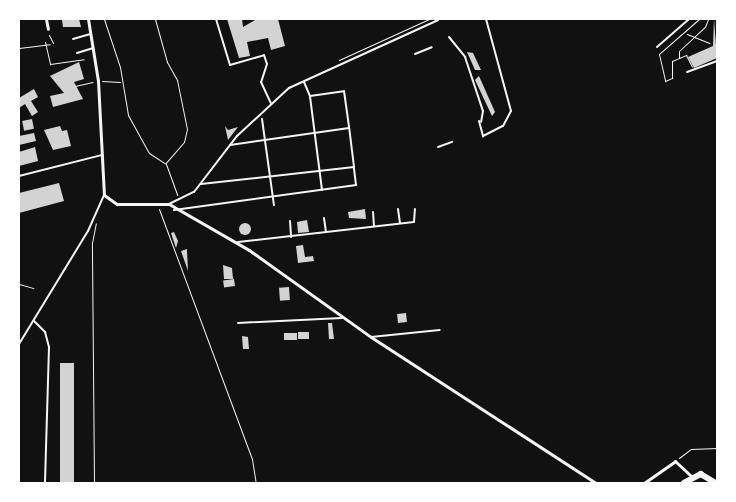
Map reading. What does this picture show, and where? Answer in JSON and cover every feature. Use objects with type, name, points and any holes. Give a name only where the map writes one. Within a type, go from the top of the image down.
[{"type":"main road","points":[[684,483],[690,476],[701,474],[716,481]]},
{"type":"street","points":[[46,19],[48,29]]},
{"type":"street","points":[[88,19],[98,81],[104,195],[117,204],[169,204],[174,210],[236,243],[371,337],[596,483]]},
{"type":"street","points":[[644,483],[677,461],[690,476]]},
{"type":"lane","points":[[216,19],[230,65],[264,55],[267,64],[261,82],[271,104]]},
{"type":"lane","points":[[449,37],[465,56],[483,111],[480,121],[483,136],[503,126],[511,111],[486,19]]},
{"type":"lane","points":[[657,47],[689,19]]},
{"type":"lane","points":[[169,204],[200,184],[230,145],[271,104],[304,82],[438,20]]},
{"type":"lane","points":[[73,39],[90,34]]},
{"type":"lane","points":[[415,54],[432,47]]},
{"type":"lane","points":[[77,53],[93,48]]},
{"type":"lane","points":[[687,72],[717,61]]},
{"type":"lane","points":[[304,82],[310,96],[322,190]]},
{"type":"lane","points":[[174,210],[177,206],[356,185],[344,91],[310,96]]},
{"type":"lane","points":[[262,119],[274,205]]},
{"type":"lane","points":[[230,145],[349,128]]},
{"type":"lane","points":[[438,147],[452,142]]},
{"type":"lane","points":[[19,176],[102,155]]},
{"type":"lane","points":[[200,184],[270,178],[354,167]]},
{"type":"lane","points":[[19,344],[34,321],[104,195]]},
{"type":"lane","points":[[398,209],[400,224]]},
{"type":"lane","points":[[236,243],[414,222],[415,209]]},
{"type":"lane","points":[[373,212],[374,226]]},
{"type":"lane","points":[[324,218],[326,232]]},
{"type":"lane","points":[[290,221],[291,236]]},
{"type":"lane","points":[[238,323],[345,318]]},
{"type":"lane","points":[[34,321],[45,332],[49,348],[46,483]]},
{"type":"lane","points":[[371,337],[440,330]]},
{"type":"path","points":[[104,19],[128,115],[149,153],[166,164],[178,198]]},
{"type":"path","points":[[155,19],[167,62],[177,80],[187,130],[184,142],[166,164]]},
{"type":"path","points":[[693,70],[686,55],[672,61],[670,82],[665,81],[659,54],[687,34],[699,19]]},
{"type":"path","points":[[679,58],[679,51],[705,27],[708,19]]},
{"type":"path","points":[[48,29],[53,44]]},
{"type":"path","points":[[687,34],[691,38],[709,43]]},
{"type":"path","points":[[45,42],[50,64],[84,59]]},
{"type":"path","points":[[19,48],[45,42],[50,44]]},
{"type":"path","points":[[76,86],[98,81],[121,82]]},
{"type":"path","points":[[159,203],[252,459],[256,483]]},
{"type":"path","points":[[94,483],[95,212]]},
{"type":"path","points":[[19,284],[33,288]]},
{"type":"path","points":[[677,461],[691,450],[717,448]]},
{"type":"building","points":[[79,19],[81,27],[63,27],[62,20]]},
{"type":"building","points":[[227,19],[242,19],[243,27],[257,19],[278,19],[285,46],[271,50],[268,38],[247,42],[250,56],[239,58]]},
{"type":"building","points":[[714,19],[717,58],[694,68],[688,57],[713,46]]},
{"type":"building","points":[[467,52],[473,53],[481,70],[475,70]]},
{"type":"building","points":[[79,62],[84,79],[74,82],[83,99],[53,107],[50,96],[64,93],[50,76]]},
{"type":"building","points":[[479,76],[495,112],[492,116],[475,80]]},
{"type":"building","points":[[34,89],[38,97],[31,101],[38,112],[32,116],[25,104],[19,108],[19,98]]},
{"type":"building","points":[[32,119],[34,129],[24,131],[22,121]]},
{"type":"building","points":[[60,126],[62,131],[67,130],[71,146],[53,150],[44,130]]},
{"type":"building","points":[[225,126],[228,130],[238,127],[228,140]]},
{"type":"building","points":[[34,133],[36,141],[19,145],[19,136]]},
{"type":"building","points":[[35,147],[38,161],[19,166],[19,152]]},
{"type":"building","points":[[59,183],[64,201],[19,213],[19,193]]},
{"type":"building","points":[[365,209],[366,219],[349,218],[348,212]]},
{"type":"building","points":[[307,220],[309,232],[298,233],[297,222]]},
{"type":"building","points":[[243,223],[247,223],[251,229],[247,235],[243,235],[239,231],[239,227]]},
{"type":"building","points":[[174,232],[178,241],[176,248],[171,233]]},
{"type":"building","points":[[303,245],[305,257],[313,256],[314,261],[298,263],[296,246]]},
{"type":"building","points":[[187,249],[187,251],[188,271],[181,251]]},
{"type":"building","points":[[223,265],[232,268],[233,279],[224,279]]},
{"type":"building","points":[[234,279],[235,286],[224,287],[223,281]]},
{"type":"building","points":[[289,287],[290,300],[280,301],[279,288]]},
{"type":"building","points":[[406,313],[407,322],[398,323],[397,314]]},
{"type":"building","points":[[328,323],[332,323],[334,339],[329,339]]},
{"type":"building","points":[[298,332],[309,332],[309,339],[298,339]]},
{"type":"building","points":[[284,333],[297,333],[297,340],[284,340]]},
{"type":"building","points":[[242,336],[248,337],[249,349],[243,349]]},
{"type":"building","points":[[60,363],[74,363],[74,483],[60,483]]}]
